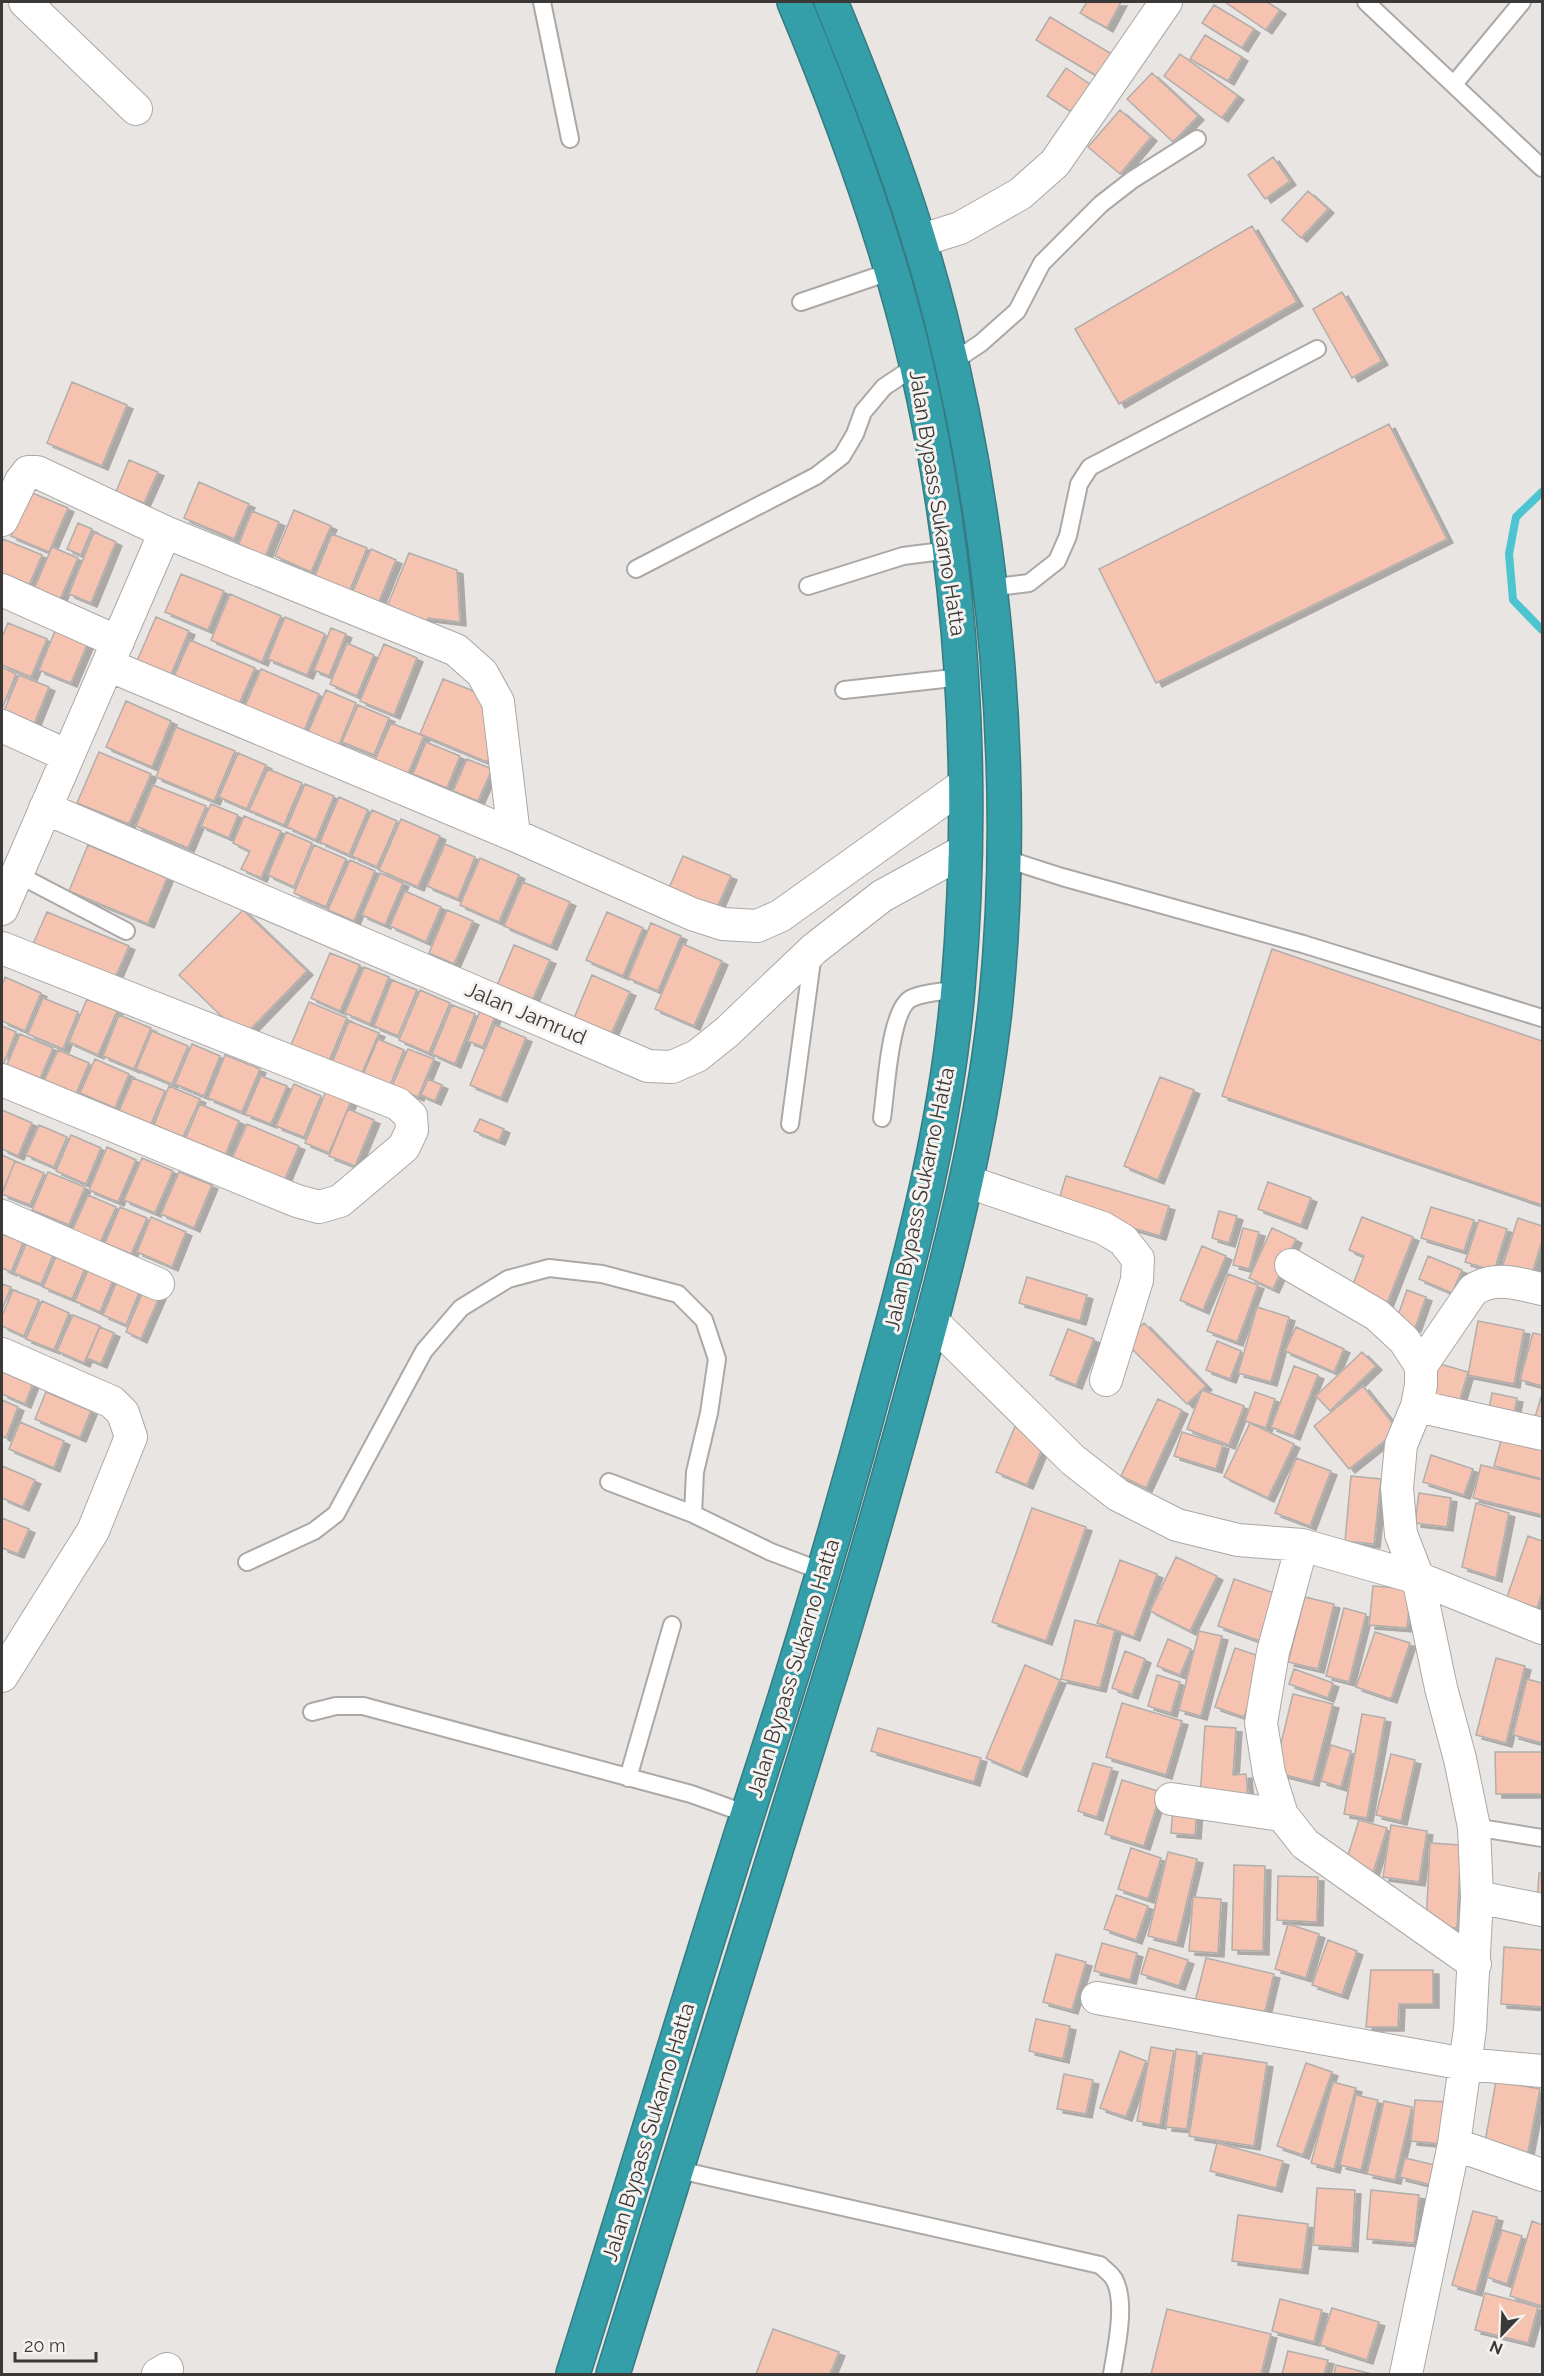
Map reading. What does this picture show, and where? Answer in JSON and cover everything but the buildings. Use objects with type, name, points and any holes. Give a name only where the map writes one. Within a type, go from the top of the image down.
[{"type":"highway","name":"Jalan Bypass Sukarno Hatta","points":[[573,2374],[824,1572],[886,1348],[921,1209],[941,1118],[958,989],[965,784],[962,677],[950,550],[917,365],[892,271],[847,133],[794,2]]},
{"type":"highway","name":"Jalan Bypass Sukarno Hatta","points":[[613,2374],[679,2170],[862,1570],[931,1320],[966,1181],[982,1100],[995,1001],[1003,858],[1001,719],[989,588],[967,441],[940,314],[919,241],[864,81],[831,2]]},
{"type":"highway","points":[[689,2002],[689,2024],[699,2034],[710,2033],[717,2029],[726,2015]]},
{"type":"highway","points":[[665,2077],[675,2064],[684,2059],[690,2059],[698,2064],[702,2071],[703,2089]]},
{"type":"street","points":[[25,2],[136,109]]},
{"type":"street","points":[[919,241],[960,228],[1020,194],[1055,163],[1166,2]]},
{"type":"street","points":[[2,520],[21,481],[28,472],[37,472],[165,532],[456,650],[482,673],[498,702],[514,835]]},
{"type":"street","points":[[2,909],[9,870],[45,808],[165,532]]},
{"type":"street","points":[[2,590],[113,654],[692,914],[723,924],[757,926],[780,916],[965,784]]},
{"type":"street","points":[[2,726],[68,756]]},
{"type":"street","name":"Jalan Jamrud","points":[[45,808],[648,1066],[672,1067],[697,1056],[727,1032],[814,949],[882,896],[964,850]]},
{"type":"street","points":[[2,948],[398,1104],[411,1116],[412,1130],[404,1147],[340,1201],[319,1207],[297,1201],[2,1080]]},
{"type":"street","points":[[966,1181],[1103,1228],[1123,1240],[1138,1259],[1137,1280],[1106,1380]]},
{"type":"street","points":[[2,1216],[158,1284]]},
{"type":"street","points":[[1291,1265],[1377,1315],[1404,1340],[1421,1366],[1421,1385],[1417,1406],[1401,1445],[1397,1488],[1401,1533],[1418,1578],[1474,1827],[1478,1896],[1475,1964],[1465,2064],[1454,2144],[1406,2374]]},
{"type":"street","points":[[1421,1366],[1473,1290],[1485,1282],[1508,1281],[1542,1289]]},
{"type":"street","points":[[931,1320],[1073,1460],[1118,1495],[1177,1525],[1238,1540],[1302,1545],[1418,1578],[1542,1628]]},
{"type":"street","points":[[2,1354],[112,1402],[123,1413],[131,1437],[93,1532],[2,1676]]},
{"type":"street","points":[[1417,1406],[1542,1434]]},
{"type":"street","points":[[1302,1545],[1273,1652],[1262,1723],[1269,1773],[1282,1815],[1305,1844],[1475,1964]]},
{"type":"street","points":[[1171,1799],[1282,1815]]},
{"type":"street","points":[[1478,1896],[1542,1911]]},
{"type":"street","points":[[1097,1998],[1465,2064],[1542,2071]]},
{"type":"street","points":[[1454,2144],[1542,2175]]},
{"type":"lane","points":[[542,2],[570,139]]},
{"type":"lane","points":[[1366,2],[1542,168]]},
{"type":"lane","points":[[1454,84],[1522,2]]},
{"type":"lane","points":[[951,363],[1001,328],[1017,311],[1042,263],[1101,204],[1132,180],[1197,139]]},
{"type":"lane","points":[[801,302],[892,271]]},
{"type":"lane","points":[[989,588],[1029,583],[1057,561],[1068,536],[1078,484],[1090,467],[1317,349]]},
{"type":"lane","points":[[636,569],[816,476],[842,456],[855,434],[863,412],[884,387],[917,365]]},
{"type":"lane","points":[[808,586],[903,556],[950,550]]},
{"type":"lane","points":[[844,690],[962,677]]},
{"type":"lane","points":[[1003,858],[1303,944],[1542,1018]]},
{"type":"lane","points":[[9,870],[126,932]]},
{"type":"lane","points":[[790,1124],[814,949]]},
{"type":"lane","points":[[882,1118],[895,1023],[902,1007],[911,998],[958,989]]},
{"type":"lane","points":[[247,1562],[314,1531],[336,1514],[424,1351],[461,1308],[508,1279],[549,1268],[602,1274],[678,1294],[704,1320],[717,1359],[709,1413],[695,1472],[693,1514]]},
{"type":"lane","points":[[609,1482],[693,1514],[771,1552],[824,1572]]},
{"type":"lane","points":[[628,1778],[672,1625]]},
{"type":"lane","points":[[312,1712],[336,1706],[363,1706],[691,1794],[747,1814]]},
{"type":"lane","points":[[1474,1827],[1542,1838]]},
{"type":"lane","points":[[679,2170],[1100,2265],[1114,2278],[1120,2298],[1118,2336],[1112,2374]]},
{"type":"waterway","points":[[1542,492],[1516,517],[1509,554],[1513,600],[1542,630]]}]
